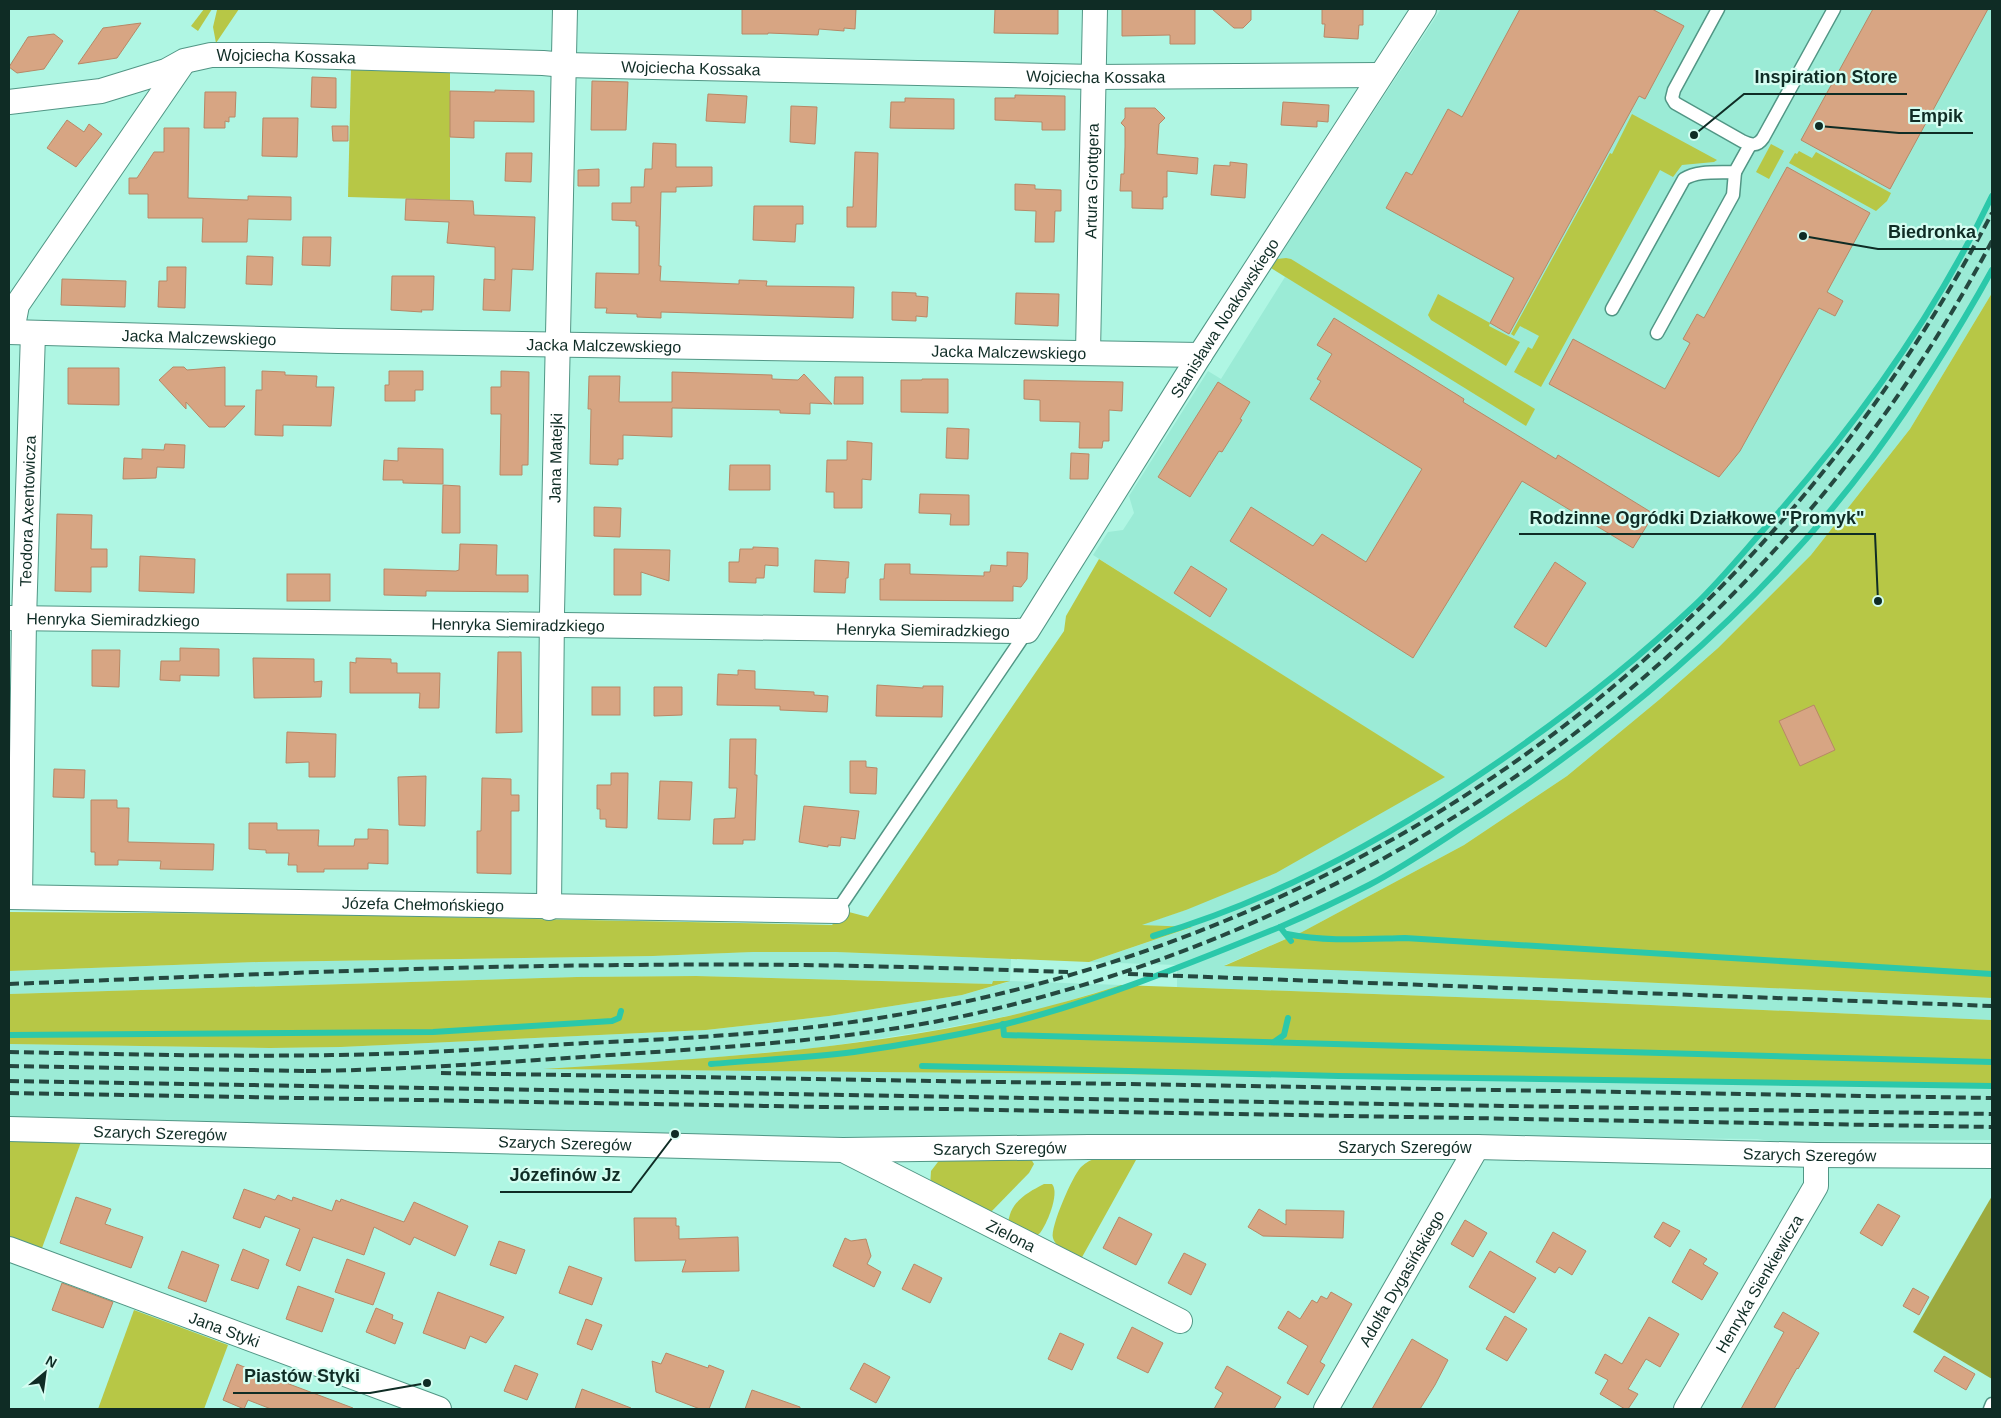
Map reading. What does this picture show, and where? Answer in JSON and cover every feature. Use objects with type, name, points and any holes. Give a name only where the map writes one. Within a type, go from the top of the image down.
[{"type":"street","name":"Jana Matejki","points":[[549,908],[565,9]]},
{"type":"street","name":"Artura Grottgera","points":[[1088,352],[1096,9]]},
{"type":"street","name":"Stanisława Noakowskiego","points":[[1027,631],[1200,355],[1424,9]]},
{"type":"street","name":"Wojciecha Kossaka","points":[[9,102],[101,90],[166,71],[184,61],[211,55],[268,55],[565,65],[1095,76],[1380,75]]},
{"type":"street","name":"Teodora Axentowicza","points":[[14,897],[17,305],[184,61]]},
{"type":"street","name":"Jacka Malczewskiego","points":[[18,332],[1200,355]]},
{"type":"street","name":"Henryka Siemiradzkiego","points":[[16,618],[1027,631]]},
{"type":"street","name":"Józefa Chełmońskiego","points":[[14,897],[837,912]]},
{"type":"street","name":"Szarych Szeregów","points":[[9,1130],[843,1150],[1090,1147],[1477,1147],[1816,1155],[1992,1156]]},
{"type":"street","name":"Adolfa Dygasińskiego","points":[[1326,1409],[1477,1147]]},
{"type":"street","name":"Zielona","points":[[843,1150],[1180,1321]]},
{"type":"street","name":"Henryka Sienkiewicza","points":[[1686,1409],[1816,1186],[1816,1155]]},
{"type":"street","name":"Jana Styki","points":[[9,1249],[440,1409]]},
{"type":"lane","points":[[1718,9],[1674,90],[1672,98],[1674,103],[1750,145],[1758,144],[1763,138],[1834,9]]},
{"type":"lane","points":[[1657,333],[1733,195],[1735,172],[1750,145]]},
{"type":"lane","points":[[1612,309],[1684,179],[1694,174],[1735,172]]},
{"type":"lane","points":[[837,912],[1027,631]]},
{"type":"lane","points":[[1990,1409],[1992,1404]]},
{"type":"shaded area","points":[[1441,9],[1992,9],[1992,293],[1910,429],[1811,555],[1718,648],[1660,699],[1567,776],[1464,845],[1302,932],[1225,965],[1992,998],[1992,1020],[1538,1000],[1177,987],[1177,965],[1089,962],[1190,928],[1140,925],[1186,910],[1444,777],[1093,555],[1108,532],[1123,530],[1134,513],[1129,496],[1208,371],[1221,379],[1285,277],[1271,268]]},
{"type":"shaded area","points":[[753,952],[836,952],[1011,959],[1010,981],[1121,985],[1038,1010],[935,1030],[824,1047],[666,1062],[554,1069],[1338,1076],[1992,1086],[1992,1140],[1778,1142],[1757,1139],[1247,1134],[713,1141],[9,1125],[9,1044],[270,1048],[341,1047],[706,1030],[829,1016],[962,995],[1008,982],[993,981],[993,984],[696,976],[577,977],[9,994],[9,971],[259,962],[653,956]]},
{"type":"green space","points":[[204,9],[212,9],[198,31],[191,26]]},
{"type":"green space","points":[[215,9],[239,9],[216,43],[213,27],[217,10]]},
{"type":"green space","points":[[351,69],[450,70],[450,200],[348,197]]},
{"type":"green space","points":[[1632,114],[1717,160],[1714,162],[1682,165],[1673,177],[1660,170],[1541,387],[1514,372],[1528,347],[1532,349],[1539,336],[1520,326],[1514,336],[1511,334],[1610,153],[1612,154]]},
{"type":"green space","points":[[1771,144],[1784,151],[1769,179],[1756,172]]},
{"type":"green space","points":[[1799,151],[1812,158],[1816,152],[1891,193],[1887,201],[1876,211],[1789,163],[1795,153],[1797,154]]},
{"type":"green space","points":[[1277,259],[1291,259],[1535,409],[1526,426],[1271,268]]},
{"type":"green space","points":[[1992,293],[1992,998],[1224,966],[1302,932],[1464,845],[1567,776],[1660,699],[1718,648],[1811,555],[1910,429]]},
{"type":"green space","points":[[1438,294],[1490,323],[1489,326],[1520,342],[1506,366],[1431,320],[1428,315]]},
{"type":"green space","points":[[1099,559],[1445,777],[1276,873],[1186,910],[1142,925],[1192,927],[1089,962],[836,952],[753,952],[653,956],[259,962],[9,971],[9,912],[292,914],[832,925],[845,911],[868,917],[1064,631],[1066,616]]},
{"type":"green space","points":[[696,976],[992,984],[993,981],[1010,981],[962,995],[829,1016],[706,1030],[341,1047],[270,1048],[9,1044],[9,994],[577,977]]},
{"type":"green space","points":[[1121,985],[1538,1000],[1992,1020],[1992,1086],[1338,1076],[543,1069],[762,1053],[908,1035],[1051,1006]]},
{"type":"green space","points":[[9,1135],[81,1142],[39,1252],[9,1242]]},
{"type":"green space","points":[[941,1158],[1031,1159],[1034,1164],[1029,1173],[989,1214],[930,1188],[931,1171]]},
{"type":"green space","points":[[1098,1158],[1136,1160],[1081,1259],[1057,1245],[1053,1238],[1053,1232],[1063,1201],[1077,1172],[1087,1162]]},
{"type":"green space","points":[[1044,1184],[1052,1184],[1054,1188],[1054,1201],[1040,1233],[1029,1239],[1008,1225],[1009,1217],[1015,1205],[1025,1195]]},
{"type":"green space","points":[[1992,1196],[1992,1379],[1913,1332]]},
{"type":"green space","points":[[134,1310],[228,1345],[204,1409],[98,1409]]},
{"type":"building","points":[[742,9],[856,9],[855,29],[844,28],[844,31],[819,29],[818,35],[742,34]]},
{"type":"building","points":[[995,9],[1058,9],[1058,34],[994,33]]},
{"type":"building","points":[[1122,9],[1195,9],[1195,44],[1170,44],[1170,35],[1122,36]]},
{"type":"building","points":[[1212,9],[1251,9],[1251,20],[1243,28],[1234,28]]},
{"type":"building","points":[[1322,9],[1363,9],[1363,25],[1359,25],[1358,39],[1324,37],[1325,24],[1322,24]]},
{"type":"building","points":[[1520,9],[1652,9],[1684,26],[1645,99],[1639,96],[1509,334],[1490,323],[1514,278],[1386,208],[1406,172],[1412,175],[1448,109],[1462,117]]},
{"type":"building","points":[[1873,9],[1988,9],[1890,189],[1801,140]]},
{"type":"building","points":[[141,23],[117,58],[78,64],[103,28]]},
{"type":"building","points":[[54,34],[63,41],[44,69],[17,73],[9,67],[28,37]]},
{"type":"building","points":[[312,77],[336,78],[336,108],[311,107]]},
{"type":"building","points":[[592,81],[628,82],[626,130],[591,130]]},
{"type":"building","points":[[495,90],[534,91],[534,122],[474,121],[474,138],[450,137],[450,91],[495,92]]},
{"type":"building","points":[[205,92],[236,92],[235,117],[229,117],[229,122],[225,121],[225,128],[204,128]]},
{"type":"building","points":[[708,94],[747,96],[745,123],[706,121]]},
{"type":"building","points":[[1015,95],[1065,96],[1065,130],[1042,130],[1042,122],[995,120],[995,98],[1015,98]]},
{"type":"building","points":[[905,98],[954,99],[954,129],[890,128],[891,102],[905,102]]},
{"type":"building","points":[[1283,102],[1329,105],[1328,122],[1317,121],[1317,127],[1281,125]]},
{"type":"building","points":[[791,106],[817,107],[815,144],[790,142]]},
{"type":"building","points":[[1125,108],[1155,108],[1165,118],[1159,124],[1157,154],[1198,158],[1197,174],[1167,171],[1167,197],[1163,197],[1163,209],[1132,208],[1132,191],[1120,191],[1121,174],[1124,174],[1125,147],[1125,127],[1121,123],[1125,118]]},
{"type":"building","points":[[263,118],[298,118],[297,157],[262,156]]},
{"type":"building","points":[[67,120],[84,132],[89,124],[102,134],[76,167],[47,148]]},
{"type":"building","points":[[332,126],[348,126],[348,141],[333,141]]},
{"type":"building","points":[[164,128],[189,128],[188,198],[248,200],[248,196],[291,197],[291,220],[248,219],[247,242],[202,242],[203,218],[148,218],[148,194],[129,194],[129,178],[137,178],[154,152],[164,152]]},
{"type":"building","points":[[653,143],[676,144],[676,167],[712,167],[712,186],[676,187],[676,192],[661,192],[660,281],[739,284],[739,280],[767,281],[766,286],[854,287],[853,318],[661,312],[661,318],[637,317],[637,314],[606,313],[607,308],[595,308],[596,273],[639,274],[639,226],[636,226],[636,221],[612,220],[612,203],[631,203],[631,187],[644,187],[645,169],[652,169]]},
{"type":"building","points":[[855,152],[878,153],[876,227],[847,227],[847,207],[853,207]]},
{"type":"building","points":[[506,153],[532,153],[531,182],[505,181]]},
{"type":"building","points":[[1230,162],[1247,164],[1245,198],[1211,195],[1214,165],[1230,166]]},
{"type":"building","points":[[1787,167],[1870,213],[1827,292],[1843,301],[1835,316],[1819,308],[1740,451],[1719,477],[1549,384],[1573,339],[1665,389],[1690,343],[1683,339],[1697,314],[1704,318]]},
{"type":"building","points":[[599,169],[599,186],[578,186],[578,170]]},
{"type":"building","points":[[1015,184],[1035,185],[1035,189],[1061,190],[1061,211],[1055,211],[1054,242],[1035,242],[1036,211],[1015,210]]},
{"type":"building","points":[[406,199],[473,201],[474,215],[535,217],[533,270],[512,269],[510,311],[483,310],[484,279],[495,280],[495,247],[447,243],[449,222],[405,220]]},
{"type":"building","points":[[754,206],[803,206],[803,224],[796,224],[795,242],[753,240]]},
{"type":"building","points":[[303,237],[331,237],[330,266],[302,265]]},
{"type":"building","points":[[247,256],[273,257],[272,285],[246,284]]},
{"type":"building","points":[[167,267],[186,267],[185,308],[158,307],[159,281],[167,281]]},
{"type":"building","points":[[392,276],[434,276],[433,310],[421,310],[422,312],[391,310]]},
{"type":"building","points":[[62,279],[126,281],[125,307],[61,305]]},
{"type":"building","points":[[892,292],[916,293],[916,296],[928,297],[927,317],[916,316],[916,321],[892,320]]},
{"type":"building","points":[[1016,293],[1059,294],[1058,326],[1015,324]]},
{"type":"building","points":[[1334,318],[1464,399],[1463,402],[1556,459],[1558,455],[1654,514],[1633,548],[1522,481],[1413,658],[1230,541],[1251,507],[1313,546],[1322,534],[1366,562],[1422,469],[1310,399],[1321,381],[1317,379],[1332,354],[1317,345]]},
{"type":"building","points":[[173,367],[184,367],[187,370],[225,367],[225,406],[245,406],[225,427],[209,427],[186,402],[186,409],[159,380]]},
{"type":"building","points":[[68,368],[119,368],[119,405],[68,404]]},
{"type":"building","points":[[262,371],[285,372],[285,375],[317,376],[316,387],[334,387],[331,426],[283,425],[283,436],[255,435],[256,390],[262,390]]},
{"type":"building","points":[[389,371],[423,371],[423,390],[415,390],[415,401],[385,401],[385,385],[389,385]]},
{"type":"building","points":[[501,371],[529,372],[528,465],[522,465],[522,475],[500,475],[501,414],[491,414],[491,387],[501,387]]},
{"type":"building","points":[[672,372],[772,375],[772,379],[798,380],[804,374],[832,404],[810,403],[810,414],[780,413],[780,410],[672,408],[672,437],[623,435],[623,459],[618,459],[618,465],[590,464],[591,409],[588,409],[589,376],[620,376],[619,402],[672,402]]},
{"type":"building","points":[[835,377],[863,377],[863,404],[834,404]]},
{"type":"building","points":[[948,379],[948,413],[901,412],[901,380]]},
{"type":"building","points":[[1024,380],[1123,382],[1122,411],[1109,410],[1109,441],[1103,441],[1102,448],[1079,448],[1080,422],[1040,421],[1040,400],[1024,399]]},
{"type":"building","points":[[1218,382],[1250,402],[1240,419],[1242,420],[1222,452],[1219,451],[1190,497],[1158,477]]},
{"type":"building","points":[[947,428],[969,429],[968,459],[946,458]]},
{"type":"building","points":[[847,441],[872,443],[871,480],[862,479],[862,508],[834,508],[834,492],[826,492],[827,460],[847,460]]},
{"type":"building","points":[[165,444],[185,445],[184,468],[157,467],[156,478],[123,479],[124,458],[142,459],[142,449],[164,450]]},
{"type":"building","points":[[398,448],[443,449],[443,484],[403,483],[403,480],[383,480],[384,460],[398,461]]},
{"type":"building","points":[[1071,453],[1089,454],[1088,479],[1070,479]]},
{"type":"building","points":[[730,465],[770,465],[770,490],[729,490]]},
{"type":"building","points":[[443,485],[460,486],[460,533],[442,533]]},
{"type":"building","points":[[920,494],[969,495],[969,525],[950,525],[951,514],[919,513]]},
{"type":"building","points":[[594,507],[621,508],[620,537],[594,536]]},
{"type":"building","points":[[57,514],[92,515],[91,549],[107,549],[107,567],[91,567],[91,592],[55,591]]},
{"type":"building","points":[[460,544],[497,545],[496,575],[528,575],[528,592],[426,591],[426,596],[384,595],[384,569],[456,571],[459,570]]},
{"type":"building","points":[[753,547],[778,548],[778,566],[765,565],[764,578],[756,578],[756,583],[729,582],[729,562],[739,562],[740,549],[753,549]]},
{"type":"building","points":[[614,549],[670,550],[669,581],[641,572],[641,595],[614,595]]},
{"type":"building","points":[[1007,552],[1028,553],[1027,579],[1021,587],[1013,586],[1013,601],[880,600],[880,579],[884,579],[885,564],[910,564],[910,574],[984,576],[984,572],[990,572],[991,565],[1007,566]]},
{"type":"building","points":[[140,556],[195,559],[194,593],[139,591]]},
{"type":"building","points":[[815,560],[849,562],[845,593],[814,592]]},
{"type":"building","points":[[1555,562],[1586,583],[1546,647],[1514,627]]},
{"type":"building","points":[[1191,566],[1227,589],[1210,617],[1174,593]]},
{"type":"building","points":[[287,574],[330,574],[330,601],[287,601]]},
{"type":"building","points":[[180,648],[219,649],[219,676],[180,675],[180,681],[160,680],[161,661],[180,661]]},
{"type":"building","points":[[92,650],[120,650],[119,687],[92,686]]},
{"type":"building","points":[[498,652],[521,652],[522,732],[496,733]]},
{"type":"building","points":[[253,658],[314,659],[314,682],[322,681],[321,697],[254,698]]},
{"type":"building","points":[[356,658],[391,659],[391,663],[397,663],[397,673],[440,673],[439,708],[419,708],[420,693],[350,693],[350,662],[356,663]]},
{"type":"building","points":[[738,670],[755,671],[755,689],[814,692],[814,695],[828,696],[827,712],[780,710],[780,706],[717,705],[718,674],[738,675]]},
{"type":"building","points":[[877,685],[923,688],[923,686],[943,686],[942,717],[876,716]]},
{"type":"building","points":[[592,687],[620,687],[620,715],[592,715]]},
{"type":"building","points":[[654,687],[682,687],[682,715],[654,716]]},
{"type":"building","points":[[1814,705],[1835,750],[1800,766],[1779,721]]},
{"type":"building","points":[[287,732],[336,734],[335,777],[309,777],[309,762],[286,763]]},
{"type":"building","points":[[730,739],[756,739],[755,840],[743,840],[743,844],[713,844],[714,819],[735,818],[737,788],[729,788]]},
{"type":"building","points":[[850,761],[866,761],[866,767],[877,768],[876,794],[850,793]]},
{"type":"building","points":[[54,769],[85,770],[84,798],[53,797]]},
{"type":"building","points":[[611,773],[628,773],[627,828],[606,827],[606,819],[600,819],[600,809],[597,809],[597,785],[611,785]]},
{"type":"building","points":[[426,776],[425,826],[399,825],[398,777]]},
{"type":"building","points":[[482,778],[511,779],[511,795],[519,795],[519,811],[511,811],[511,874],[477,873],[477,831],[481,831]]},
{"type":"building","points":[[660,781],[692,782],[690,820],[658,819]]},
{"type":"building","points":[[91,800],[117,800],[117,808],[129,808],[128,842],[214,844],[213,870],[160,869],[161,861],[118,860],[118,865],[95,865],[95,852],[91,852]]},
{"type":"building","points":[[804,806],[859,811],[855,839],[841,837],[840,846],[828,845],[828,847],[799,842]]},
{"type":"building","points":[[249,823],[277,823],[277,830],[319,830],[318,846],[354,846],[355,839],[368,839],[368,829],[388,830],[388,864],[368,863],[368,869],[324,869],[324,872],[297,872],[297,865],[288,865],[289,853],[266,853],[266,850],[249,849]]},
{"type":"building","points":[[244,1189],[275,1200],[278,1195],[292,1201],[293,1197],[332,1211],[336,1200],[340,1202],[341,1199],[404,1222],[414,1202],[468,1226],[455,1256],[414,1237],[410,1245],[374,1227],[364,1255],[313,1237],[300,1271],[286,1265],[300,1229],[265,1216],[260,1228],[233,1218]]},
{"type":"building","points":[[76,1197],[111,1209],[105,1224],[143,1237],[131,1268],[60,1243]]},
{"type":"building","points":[[1878,1204],[1900,1216],[1882,1246],[1860,1233]]},
{"type":"building","points":[[1259,1209],[1286,1225],[1286,1210],[1344,1211],[1343,1238],[1263,1236],[1248,1227]]},
{"type":"building","points":[[1119,1217],[1152,1234],[1136,1265],[1103,1248]]},
{"type":"building","points":[[634,1218],[676,1218],[676,1226],[679,1226],[679,1239],[738,1237],[739,1271],[682,1272],[686,1260],[635,1261]]},
{"type":"building","points":[[1465,1220],[1487,1233],[1473,1257],[1451,1244]]},
{"type":"building","points":[[1663,1222],[1680,1231],[1670,1247],[1654,1237]]},
{"type":"building","points":[[1553,1232],[1586,1251],[1572,1275],[1559,1267],[1555,1273],[1536,1262]]},
{"type":"building","points":[[845,1238],[851,1241],[866,1239],[871,1256],[867,1264],[881,1272],[874,1287],[833,1266]]},
{"type":"building","points":[[499,1241],[525,1250],[516,1274],[490,1265]]},
{"type":"building","points":[[243,1249],[269,1260],[258,1289],[231,1280]]},
{"type":"building","points":[[1690,1249],[1707,1259],[1703,1264],[1718,1273],[1702,1300],[1672,1282]]},
{"type":"building","points":[[182,1251],[219,1265],[206,1302],[168,1288]]},
{"type":"building","points":[[1490,1251],[1536,1278],[1514,1313],[1469,1287]]},
{"type":"building","points":[[1184,1253],[1206,1264],[1191,1295],[1168,1283]]},
{"type":"building","points":[[347,1259],[385,1273],[373,1305],[335,1292]]},
{"type":"building","points":[[914,1264],[942,1278],[930,1303],[902,1289]]},
{"type":"building","points":[[569,1266],[602,1278],[592,1305],[559,1293]]},
{"type":"building","points":[[62,1283],[113,1302],[103,1328],[52,1310]]},
{"type":"building","points":[[298,1286],[334,1299],[322,1332],[286,1319]]},
{"type":"building","points":[[1913,1288],[1929,1297],[1919,1315],[1903,1306]]},
{"type":"building","points":[[438,1292],[504,1317],[486,1343],[470,1336],[465,1349],[423,1333]]},
{"type":"building","points":[[1331,1292],[1352,1304],[1320,1362],[1325,1365],[1308,1395],[1287,1383],[1308,1346],[1278,1328],[1288,1311],[1300,1319],[1312,1300],[1317,1303],[1321,1296],[1327,1299]]},
{"type":"building","points":[[376,1308],[393,1315],[392,1319],[403,1323],[395,1344],[366,1332]]},
{"type":"building","points":[[1783,1312],[1819,1333],[1774,1409],[1741,1409],[1784,1332],[1774,1327]]},
{"type":"building","points":[[1505,1316],[1527,1329],[1507,1361],[1486,1349]]},
{"type":"building","points":[[1649,1317],[1679,1334],[1660,1367],[1646,1359],[1628,1389],[1638,1394],[1628,1409],[1625,1409],[1600,1394],[1608,1380],[1595,1373],[1605,1354],[1622,1364]]},
{"type":"building","points":[[586,1319],[602,1325],[592,1350],[577,1344]]},
{"type":"building","points":[[1132,1327],[1163,1343],[1148,1373],[1117,1358]]},
{"type":"building","points":[[1060,1333],[1084,1344],[1072,1370],[1048,1359]]},
{"type":"building","points":[[1412,1339],[1448,1360],[1435,1385],[1420,1409],[1372,1409]]},
{"type":"building","points":[[666,1353],[708,1368],[709,1365],[724,1371],[709,1409],[700,1409],[656,1392],[652,1361],[661,1364]]},
{"type":"building","points":[[1944,1356],[1975,1374],[1966,1390],[1934,1371]]},
{"type":"building","points":[[864,1363],[890,1377],[876,1403],[850,1389]]},
{"type":"building","points":[[237,1364],[353,1409],[271,1409],[248,1400],[244,1409],[223,1400]]},
{"type":"building","points":[[515,1365],[538,1374],[527,1400],[504,1391]]},
{"type":"building","points":[[1227,1366],[1281,1397],[1274,1409],[1214,1409],[1223,1393],[1215,1388]]},
{"type":"building","points":[[582,1389],[631,1408],[631,1409],[575,1409]]},
{"type":"building","points":[[752,1390],[800,1407],[800,1409],[745,1409]]},
{"type":"waterway","points":[[1153,936],[1194,923],[1273,892],[1386,834],[1520,747],[1581,702],[1639,655],[1704,596],[1731,567],[1798,490],[1861,411],[1945,285],[1992,196]]},
{"type":"waterway","points":[[1291,941],[1280,927],[1384,877],[1483,814],[1591,738],[1693,653],[1787,560],[1831,510],[1872,458],[1935,366],[1992,270]]},
{"type":"waterway","points":[[711,1064],[854,1052],[1002,1025],[1108,993],[1178,968],[1280,927]]},
{"type":"waterway","points":[[1287,934],[1331,939],[1405,938],[1992,974]]},
{"type":"waterway","points":[[9,1035],[433,1032],[612,1021],[619,1018],[621,1011]]},
{"type":"waterway","points":[[1274,1042],[1284,1035],[1288,1018]]},
{"type":"waterway","points":[[1003,1024],[1004,1035],[1992,1062]]},
{"type":"waterway","points":[[922,1066],[1338,1076],[1992,1086]]},
{"type":"railway","points":[[9,1052],[292,1056],[364,1054],[669,1039],[795,1029],[919,1011],[1091,969],[1254,909],[1407,831],[1548,738],[1679,628],[1797,504],[1901,365],[1992,213]]},
{"type":"railway","points":[[306,1071],[426,1067],[713,1048],[844,1036],[930,1023],[973,1014],[1133,969],[1287,907],[1432,831],[1568,739],[1693,633],[1806,515],[1906,384],[1992,241]]},
{"type":"railway","points":[[9,984],[323,972],[558,966],[799,965],[1068,972]]},
{"type":"railway","points":[[1128,974],[1992,1006]]},
{"type":"railway","points":[[9,1066],[311,1071]]},
{"type":"railway","points":[[441,1073],[1992,1098]]},
{"type":"railway","points":[[9,1081],[1992,1114]]},
{"type":"railway","points":[[9,1093],[1992,1127]]},
{"type":"place","name":"Empik","points":[[1819,126]]},
{"type":"place","name":"Inspiration Store","points":[[1694,135]]},
{"type":"place","name":"Biedronka","points":[[1803,236]]},
{"type":"place","name":"Rodzinne Ogródki Działkowe \"Promyk\"","points":[[1878,601]]},
{"type":"place","name":"Józefinów Jz","points":[[675,1134]]},
{"type":"place","name":"Piastów Styki","points":[[427,1383]]}]
